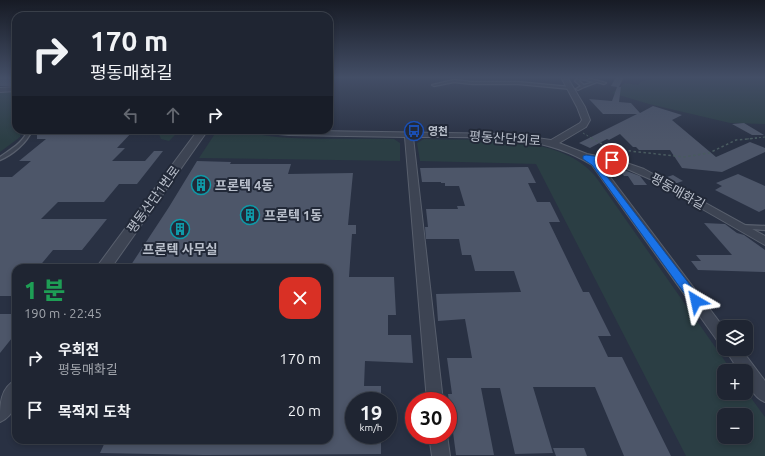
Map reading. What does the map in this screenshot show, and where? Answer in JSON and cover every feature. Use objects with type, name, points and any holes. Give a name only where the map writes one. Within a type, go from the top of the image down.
[{"type":"street","points":[[552,143],[583,125],[586,120],[578,98]]},
{"type":"street","name":"평동산단외로","points":[[333,133],[508,136],[552,143],[586,157],[595,163],[717,329]]},
{"type":"street","name":"평동산단1번로","points":[[106,264],[200,134]]},
{"type":"street","points":[[409,134],[434,392]]},
{"type":"street","name":"평동매화길","points":[[586,157],[603,158],[621,162],[640,170],[765,240]]},
{"type":"street","points":[[737,356],[765,394]]},
{"type":"street","points":[[0,412],[12,395]]},
{"type":"street","points":[[439,444],[440,456]]},
{"type":"lane","points":[[0,159],[21,143],[29,134]]},
{"type":"lane","points":[[742,227],[765,228]]},
{"type":"path","points":[[578,127],[581,132],[594,140],[621,150],[684,157],[709,153],[736,140],[765,137]]},
{"type":"shaded area","points":[[0,98],[12,98],[12,134],[20,134],[20,137],[0,152]]},
{"type":"shaded area","points":[[630,98],[765,98],[765,124],[730,123]]},
{"type":"shaded area","points":[[159,134],[176,134],[169,141],[161,139]]},
{"type":"shaded area","points":[[215,134],[256,134],[277,137],[321,139],[394,139],[400,143],[400,161],[199,158]]},
{"type":"shaded area","points":[[424,139],[508,141],[551,149],[570,156],[588,169],[598,180],[717,350],[717,356],[721,356],[727,364],[717,364],[717,400],[753,400],[765,417],[765,456],[686,456],[536,164],[420,161],[417,143]]},
{"type":"building","points":[[613,98],[619,98],[619,102],[631,103],[640,113],[653,106],[682,115],[672,120],[716,157],[750,142],[765,148],[765,152],[722,172],[682,168],[670,150],[639,150],[636,147],[633,147],[620,134],[590,148],[579,143],[637,114],[603,114],[589,99],[612,101]]},
{"type":"building","points":[[744,123],[764,135],[752,135],[732,124]]},
{"type":"building","points":[[37,134],[130,134],[117,148],[125,148],[112,161],[145,161],[154,151],[163,151],[137,184],[119,184],[104,202],[58,202],[41,219],[107,219],[82,250],[53,250],[41,264],[12,264],[12,296],[0,296],[0,177],[12,177],[31,161],[19,161],[46,139],[37,139]]},
{"type":"building","points":[[197,161],[231,162],[230,164],[291,164],[288,174],[353,173],[348,225],[356,225],[356,234],[352,234],[349,277],[394,277],[396,315],[388,315],[388,335],[411,335],[413,363],[365,361],[364,386],[381,386],[381,392],[345,392],[345,444],[381,444],[381,454],[204,455],[100,453],[104,444],[333,444],[333,264],[132,264]]},
{"type":"building","points":[[528,167],[536,183],[528,183],[537,202],[550,202],[560,222],[549,222],[583,292],[589,292],[611,336],[598,336],[608,357],[622,357],[671,456],[624,456],[595,387],[533,387],[553,453],[515,454],[500,388],[481,388],[494,455],[456,455],[455,444],[457,444],[457,392],[452,392],[447,358],[472,358],[465,319],[438,321],[436,294],[521,292],[514,271],[475,271],[471,255],[462,255],[459,239],[426,239],[425,227],[428,227],[426,209],[458,209],[457,206],[465,206],[459,186],[445,186],[445,183],[441,182],[422,182],[420,168]]},
{"type":"building","points":[[618,168],[640,176],[647,185],[634,185],[628,176],[624,176]]},
{"type":"building","points":[[738,174],[765,186],[765,209],[759,212],[715,190],[722,186],[716,183]]},
{"type":"building","points":[[673,175],[683,181],[674,184],[664,178]]},
{"type":"building","points":[[704,223],[725,224],[765,250],[765,272],[698,270],[691,261],[701,261],[696,255],[732,255]]},
{"type":"building","points":[[0,314],[12,314],[12,338],[0,353]]},
{"type":"building","points":[[553,448],[584,448],[587,456],[556,456]]},
{"type":"place","name":"영천","points":[[414,131]]},
{"type":"place","name":"프론텍 4동","points":[[201,185]]},
{"type":"place","name":"프론텍 1동","points":[[250,215]]},
{"type":"place","name":"프론텍 사무실","points":[[180,229]]},
{"type":"route","points":[[612,160],[586,157],[595,163],[696,301]]}]
